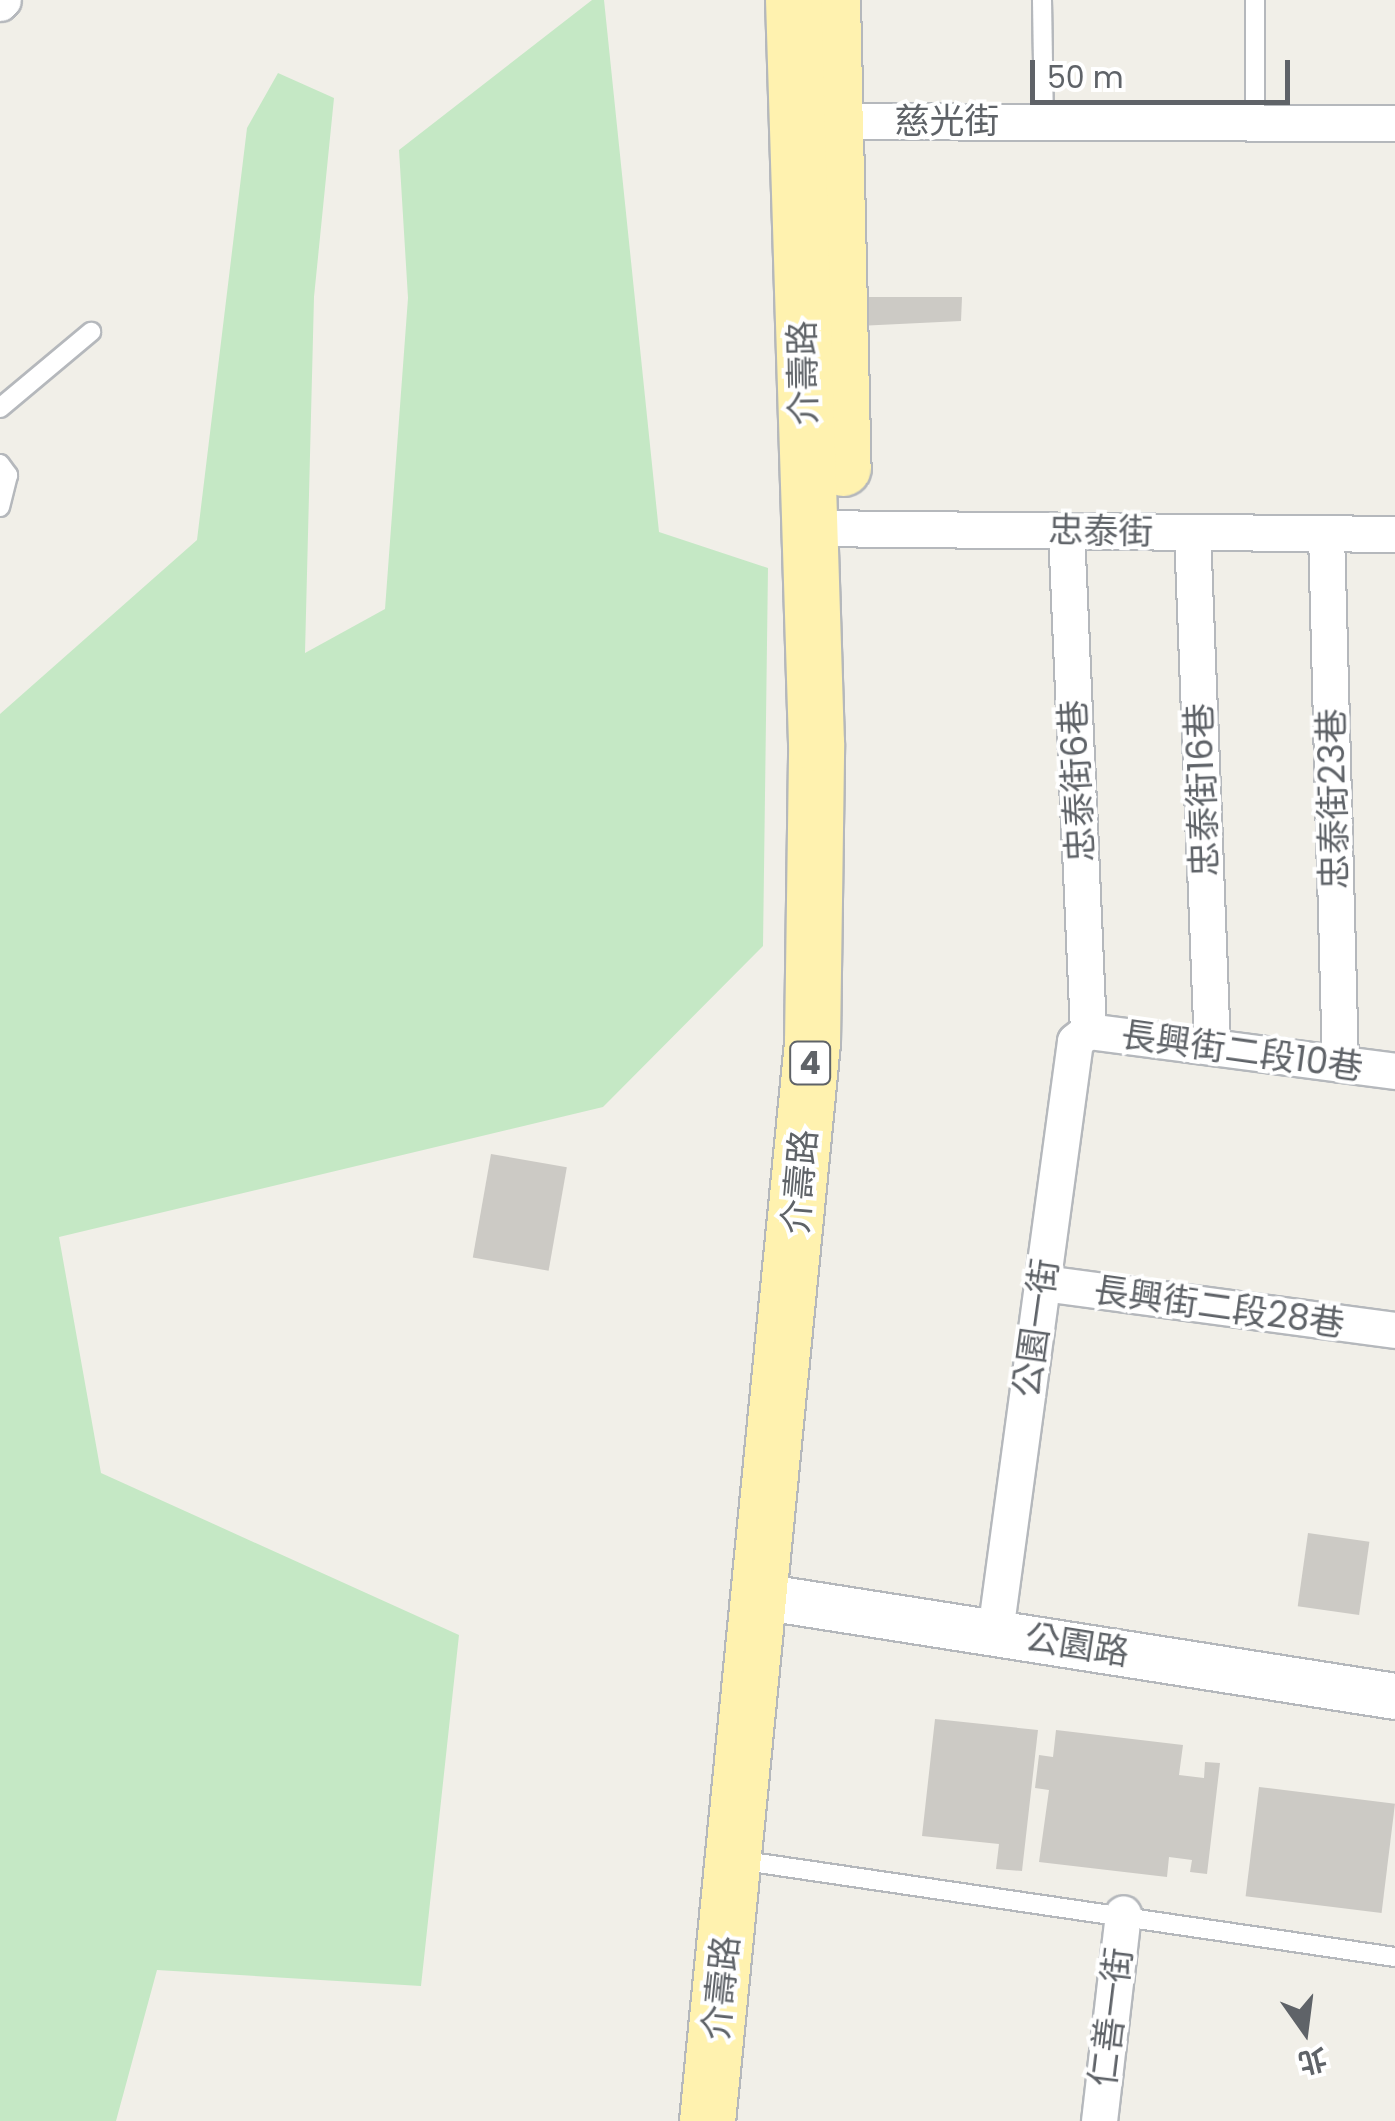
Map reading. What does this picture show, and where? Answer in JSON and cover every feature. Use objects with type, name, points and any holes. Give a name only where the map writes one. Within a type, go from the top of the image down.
[{"type":"main road","name":"介壽路","points":[[794,0],[817,121]]},
{"type":"main road","name":"介壽路","points":[[707,2121],[751,1862],[777,1599],[812,1043],[816,742],[825,529],[817,121],[832,0]]},
{"type":"main road","name":"介壽路","points":[[744,2121],[751,1862]]},
{"type":"street","name":"慈光街","points":[[817,121],[1395,123]]},
{"type":"street","name":"忠泰街","points":[[825,529],[1395,534]]},
{"type":"street","name":"忠泰街6巷","points":[[1066,531],[1088,1031]]},
{"type":"street","name":"忠泰街16巷","points":[[1192,532],[1212,1047]]},
{"type":"street","name":"忠泰街23巷","points":[[1326,533],[1340,1064]]},
{"type":"street","name":"長興街二段10巷","points":[[1088,1031],[1395,1071]]},
{"type":"street","name":"公園一街","points":[[995,1632],[1075,1041],[1088,1031]]},
{"type":"street","name":"長興街二段28巷","points":[[1042,1284],[1395,1330]]},
{"type":"street","name":"公園路","points":[[777,1599],[1395,1696]]},
{"type":"street","name":"仁善一街","points":[[1099,2121],[1123,1913]]},
{"type":"lane","points":[[1042,0],[1044,122]]},
{"type":"lane","points":[[1255,0],[1255,122]]},
{"type":"lane","points":[[0,408],[90,332]]},
{"type":"lane","points":[[0,508],[4,470]]},
{"type":"lane","points":[[751,1862],[1123,1913],[1395,1957]]},
{"type":"green space","points":[[592,0],[604,0],[659,532],[768,568],[763,946],[603,1107],[59,1237],[101,1473],[459,1635],[421,1986],[157,1970],[116,2121],[0,2121],[0,714],[197,540],[247,128],[278,73],[334,98],[314,297],[305,653],[385,609],[408,298],[399,150]]},
{"type":"building","points":[[860,297],[962,297],[961,321],[858,326]]},
{"type":"building","points":[[491,1154],[567,1167],[549,1271],[473,1257]]},
{"type":"building","points":[[1308,1533],[1369,1542],[1359,1615],[1298,1606]]},
{"type":"building","points":[[935,1719],[1038,1730],[1022,1871],[996,1869],[999,1844],[922,1836]]},
{"type":"building","points":[[1056,1730],[1183,1745],[1179,1775],[1204,1778],[1205,1762],[1220,1763],[1207,1874],[1190,1872],[1192,1860],[1169,1857],[1167,1877],[1039,1862],[1049,1790],[1035,1788],[1039,1755],[1053,1757]]},
{"type":"building","points":[[1259,1787],[1395,1804],[1382,1913],[1246,1896]]}]
